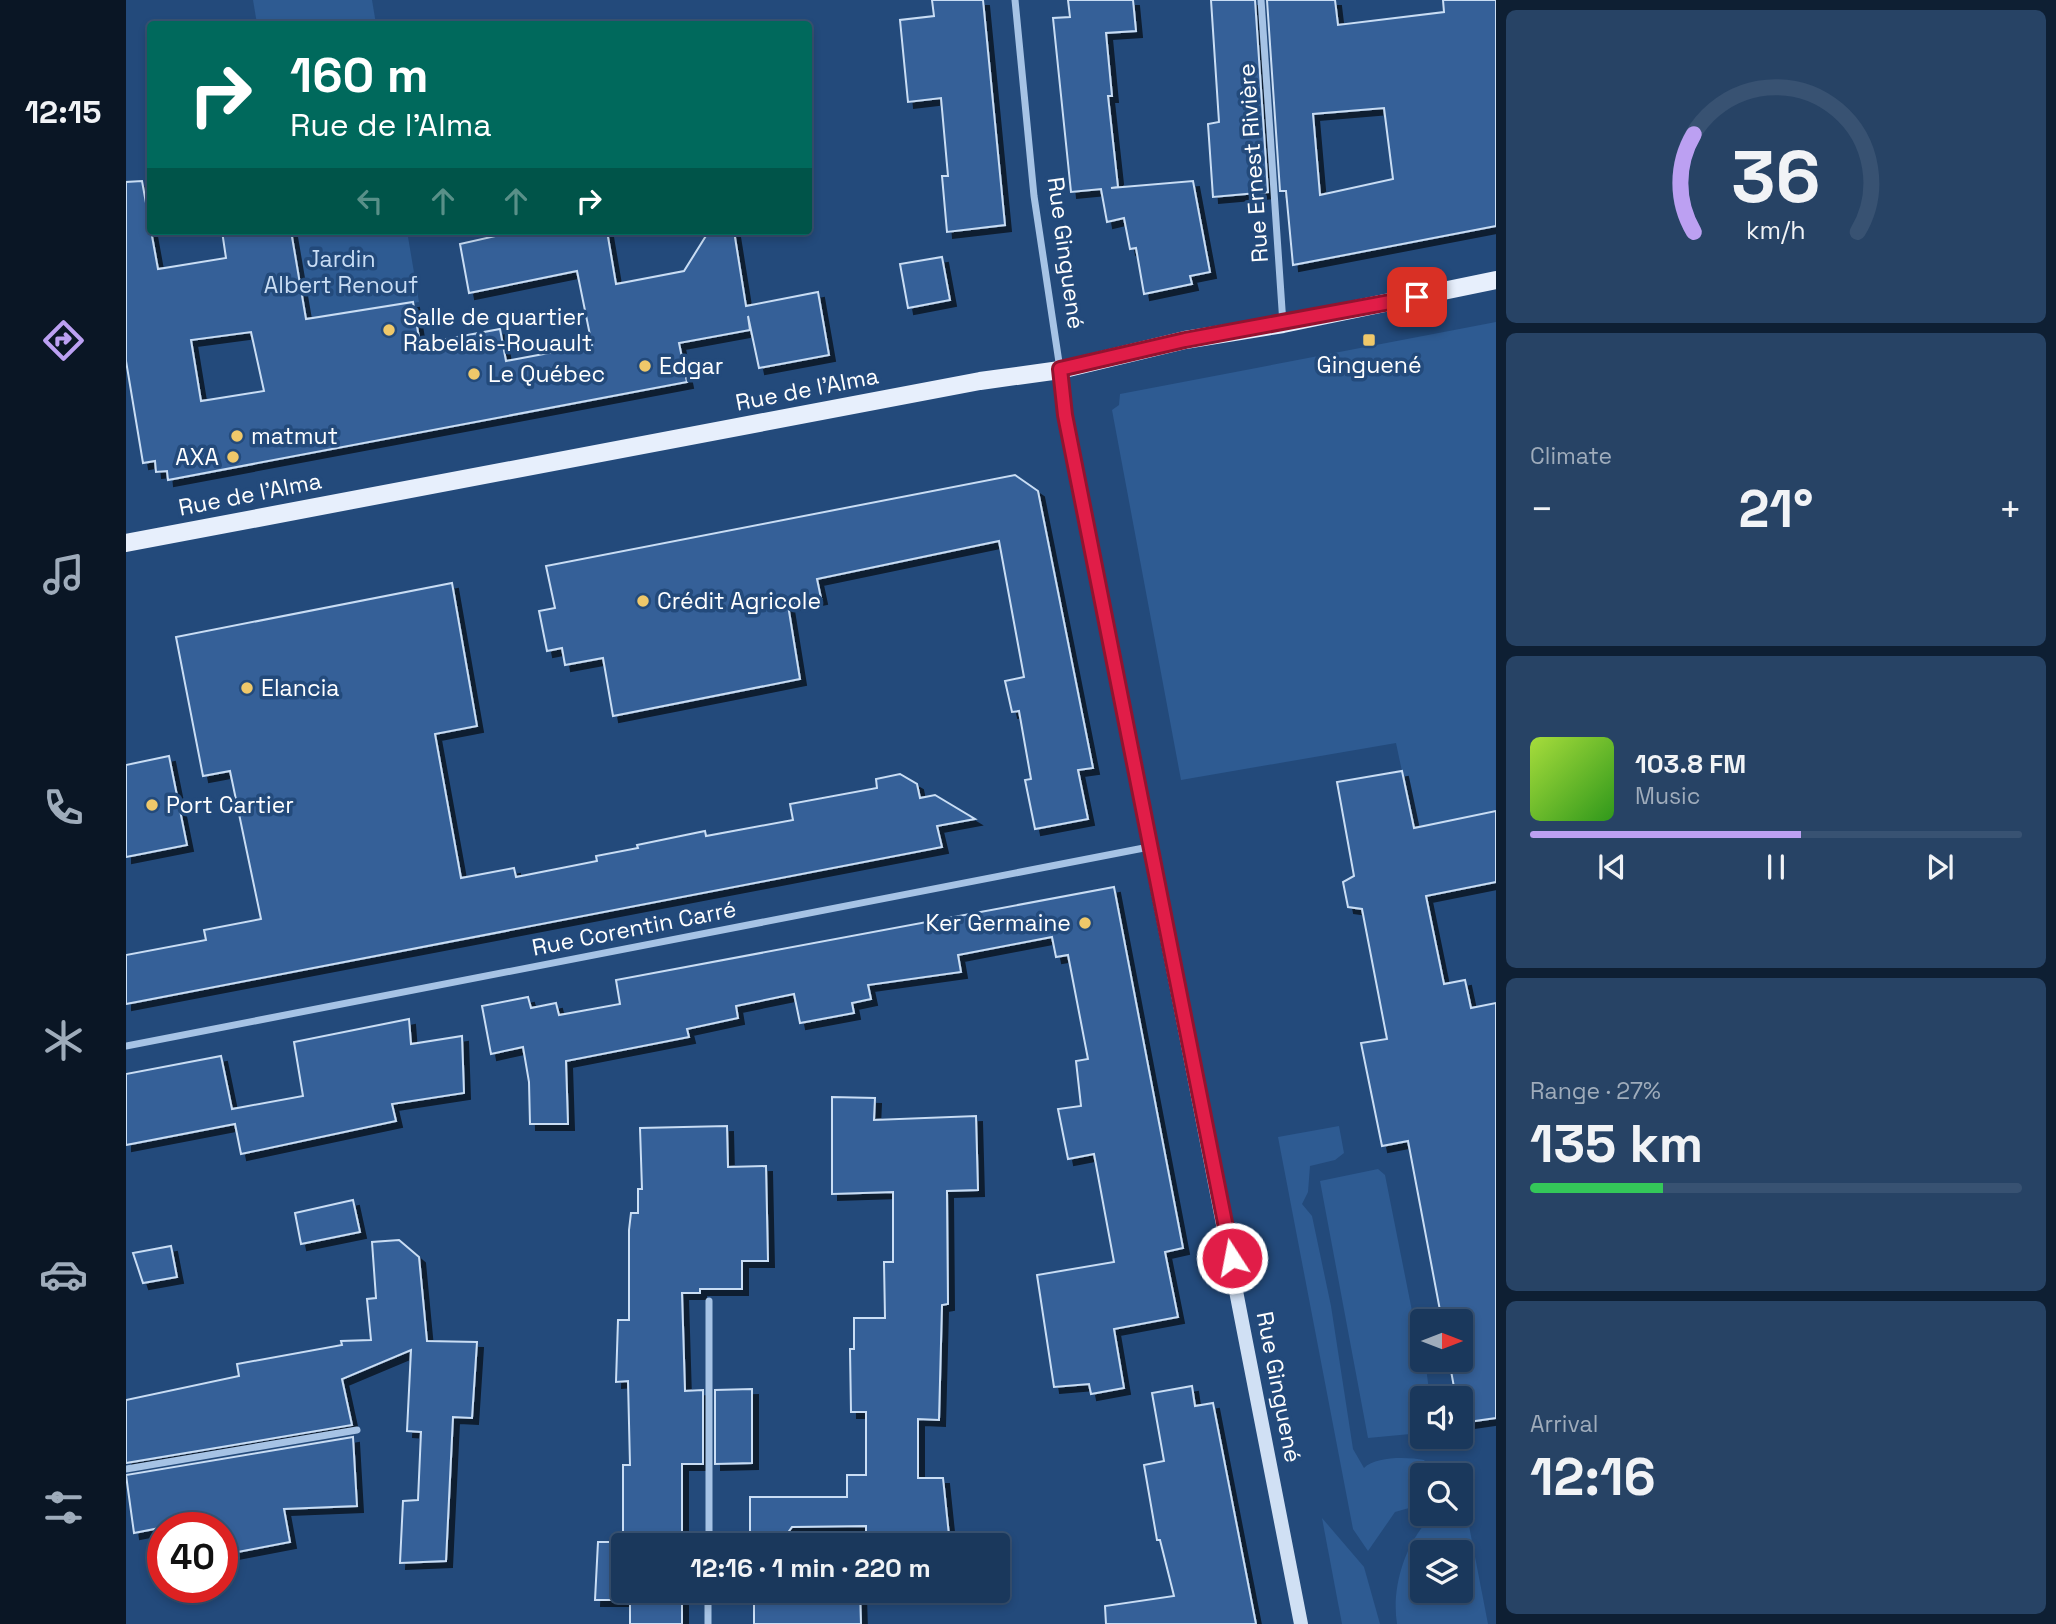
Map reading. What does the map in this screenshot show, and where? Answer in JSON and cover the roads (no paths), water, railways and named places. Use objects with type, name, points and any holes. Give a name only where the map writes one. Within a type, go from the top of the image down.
[{"type":"main road","name":"Rue de l'Alma","points":[[126,543],[980,381],[1060,369],[1185,340],[1283,324],[1496,280]]},
{"type":"street","name":"Rue Ginguené","points":[[1015,0],[1034,196],[1065,415],[1301,1624]]},
{"type":"street","name":"Rue Ernest Rivière","points":[[1261,0],[1283,324]]},
{"type":"street","name":"Rue Corentin Carré","points":[[126,1046],[1149,847]]},
{"type":"street","points":[[709,1301],[709,1533]]},
{"type":"street","points":[[126,1469],[356,1430]]},
{"type":"street","points":[[708,1624],[709,1603]]},
{"type":"place","name":"Salle de quartier Rabelais-Rouault","points":[[389,330]]},
{"type":"place","name":"Ginguené","points":[[1369,340]]},
{"type":"place","name":"Edgar","points":[[645,366]]},
{"type":"place","name":"Le Québec","points":[[474,374]]},
{"type":"place","name":"matmut","points":[[237,436]]},
{"type":"place","name":"AXA","points":[[233,457]]},
{"type":"place","name":"Crédit Agricole","points":[[643,601]]},
{"type":"place","name":"Elancia","points":[[247,688]]},
{"type":"place","name":"Port Cartier","points":[[152,805]]},
{"type":"place","name":"Ker Germaine","points":[[1085,923]]},
{"type":"park label","name":"Jardin Albert Renouf","points":[[341,272]]}]
